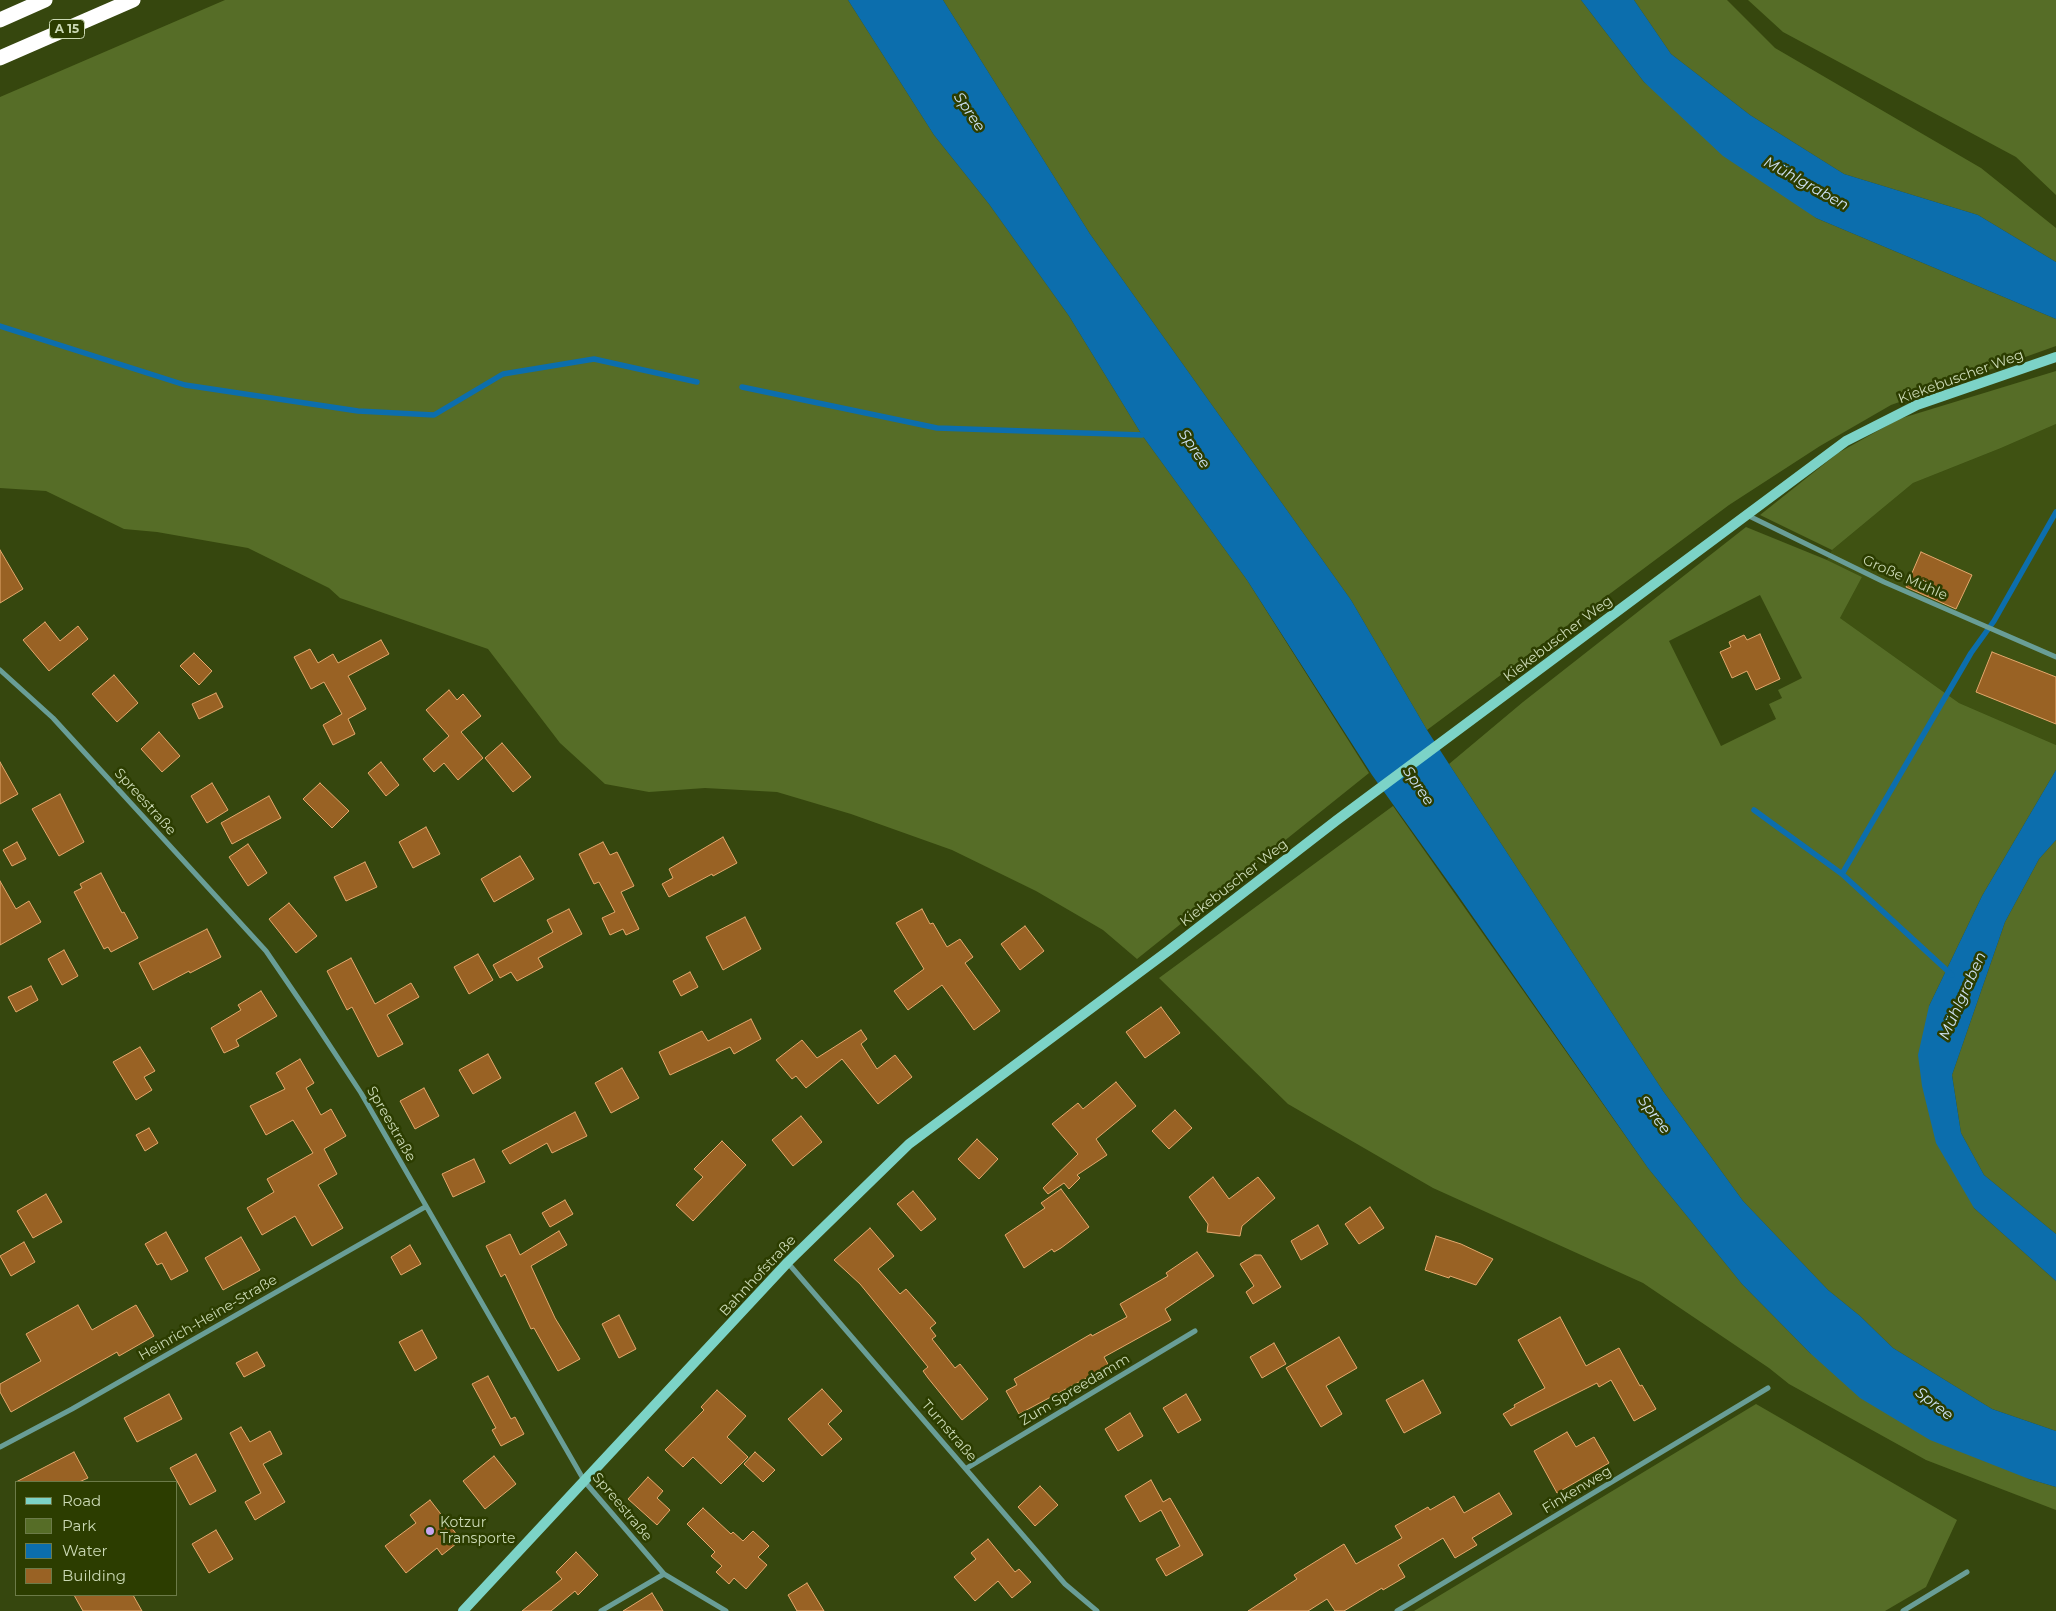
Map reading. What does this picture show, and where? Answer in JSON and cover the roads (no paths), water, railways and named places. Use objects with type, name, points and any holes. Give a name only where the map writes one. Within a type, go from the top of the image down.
[{"type":"highway","name":"A 15","points":[[0,20],[45,0]]},
{"type":"highway","name":"A 15","points":[[0,58],[133,0]]},
{"type":"main road","name":"Kiekebuscher Weg","points":[[1106,996],[1337,820],[1846,441],[1917,405],[2056,358]]},
{"type":"main road","name":"Bahnhofstraße","points":[[463,1611],[788,1262],[909,1144],[1106,996]]},
{"type":"street","name":"Große Mühle","points":[[1746,515],[1884,582],[2056,657]]},
{"type":"street","name":"Spreestraße","points":[[0,670],[53,718],[266,951],[361,1093],[585,1482],[664,1574],[726,1611]]},
{"type":"street","name":"Heinrich-Heine-Straße","points":[[0,1447],[72,1409],[425,1207]]},
{"type":"street","name":"Turnstraße","points":[[788,1262],[1065,1584],[1098,1611]]},
{"type":"street","name":"Zum Spreedamm","points":[[967,1468],[1195,1331]]},
{"type":"street","name":"Finkenweg","points":[[1397,1611],[1768,1388]]},
{"type":"street","points":[[1903,1611],[1967,1572]]},
{"type":"street","points":[[600,1611],[664,1574]]},
{"type":"water","name":"Spree","points":[[848,0],[943,0],[1090,234],[1351,600],[1449,764],[1663,1091],[1743,1201],[1828,1290],[1860,1316],[1893,1348],[1992,1409],[2056,1431],[2056,1487],[2029,1479],[1930,1440],[1860,1398],[1810,1353],[1742,1284],[1648,1168],[1372,775],[1247,580],[1142,435],[1069,316],[989,204],[934,135]]},
{"type":"water","name":"Mühlgraben","points":[[1581,0],[1634,0],[1671,54],[1750,115],[1844,174],[1978,215],[2056,262],[2056,319],[1816,218],[1723,156],[1644,82]]},
{"type":"water","name":"Mühlgraben","points":[[2056,770],[2056,840],[2039,859],[2005,922],[1952,1075],[1961,1133],[1984,1175],[2056,1234],[2056,1281],[1974,1208],[1936,1143],[1922,1086],[1918,1055],[1929,1006],[1982,896]]},
{"type":"waterway","points":[[0,326],[185,385],[358,411],[434,415],[503,374],[594,359],[697,382]]},
{"type":"waterway","points":[[742,387],[937,428],[1142,435]]},
{"type":"waterway","points":[[1842,874],[1971,653],[1994,621],[2056,512]]},
{"type":"waterway","points":[[1754,810],[1842,874],[1952,975]]},
{"type":"place","name":"Kotzur Transporte","points":[[430,1531]]}]
